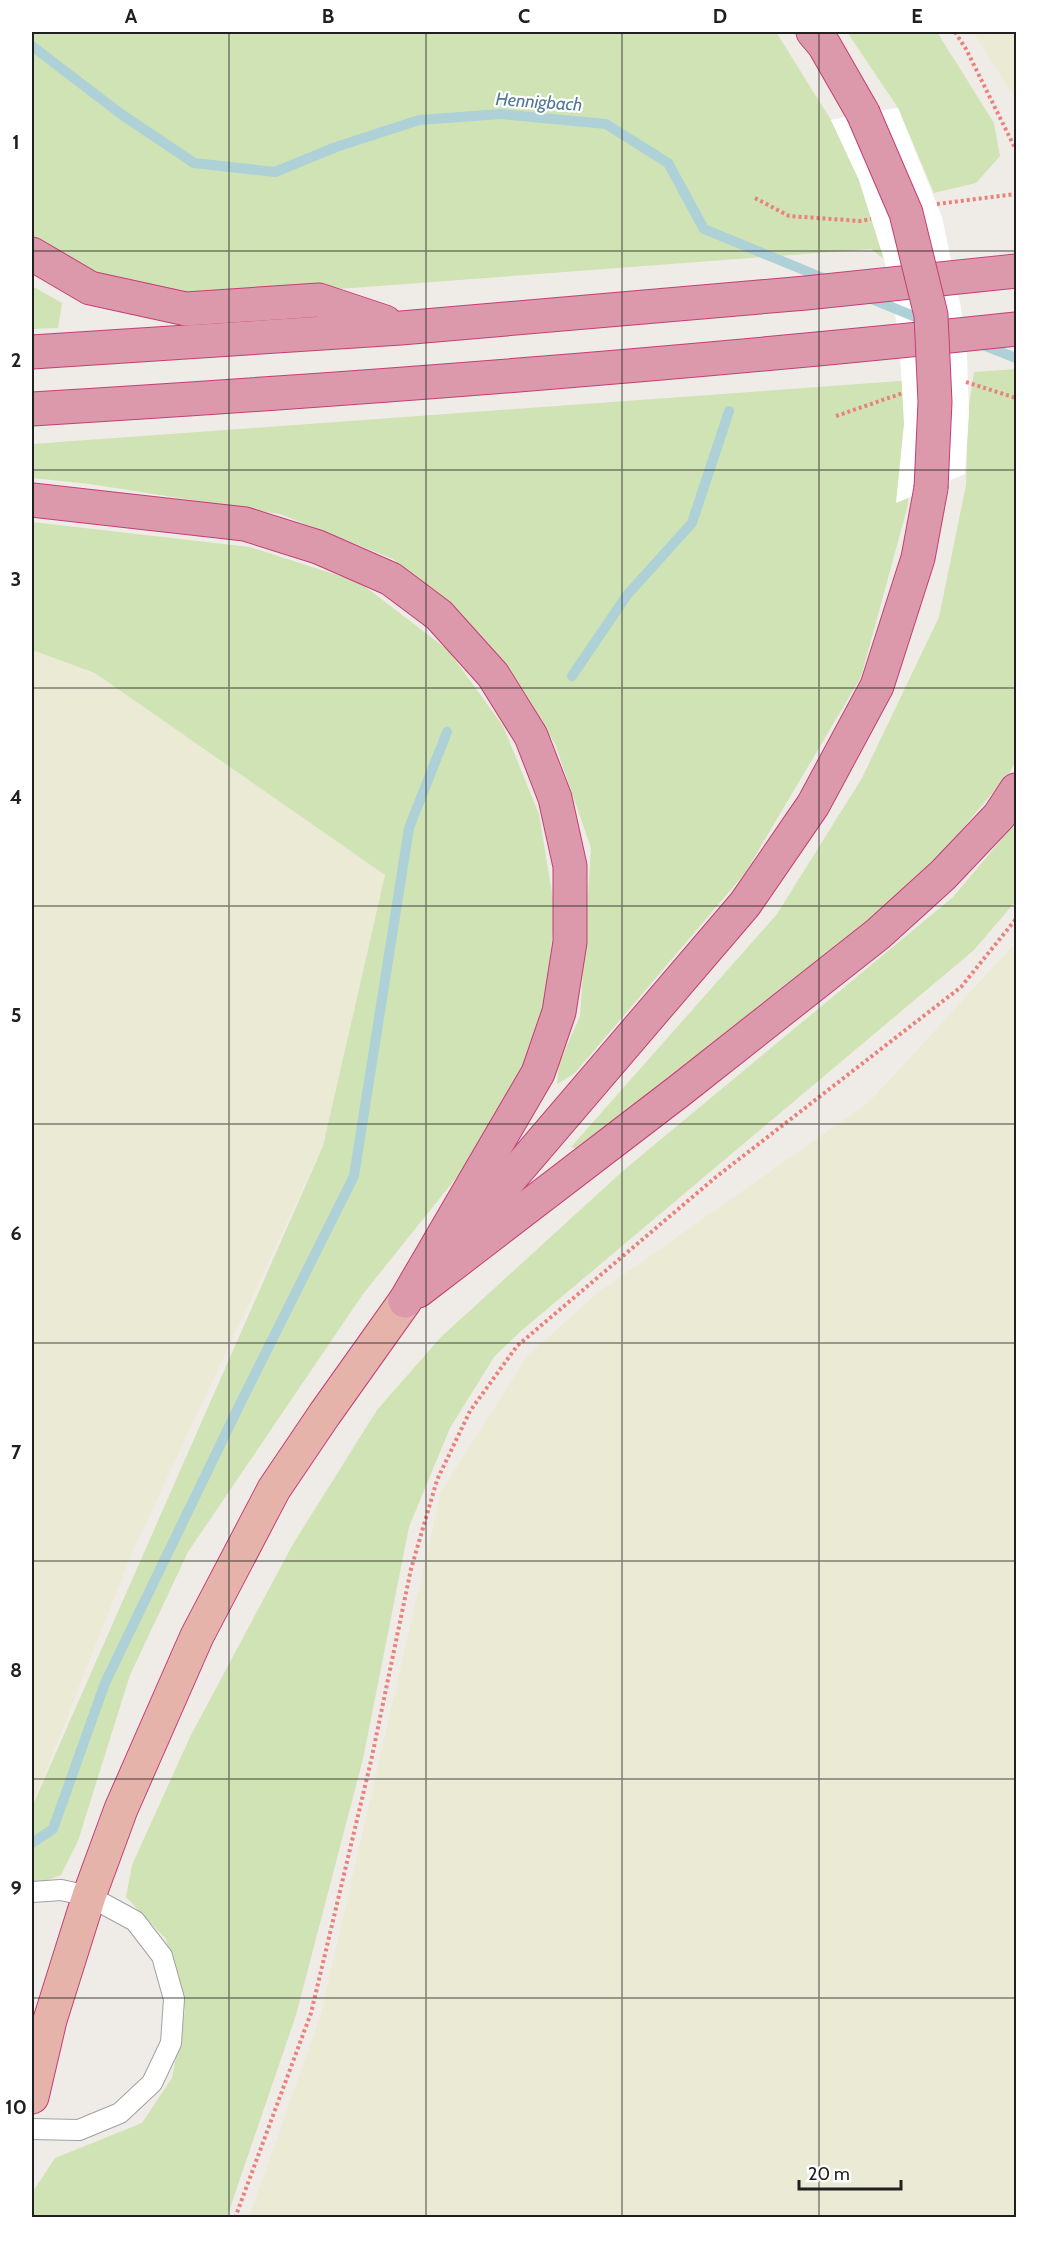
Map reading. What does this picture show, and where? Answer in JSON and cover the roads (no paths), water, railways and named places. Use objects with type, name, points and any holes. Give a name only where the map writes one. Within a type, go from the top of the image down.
[{"type":"highway","points":[[405,1301],[745,904],[813,806],[877,686],[918,558],[931,488],[935,402],[931,315],[906,213],[863,113],[824,45],[813,32]]},
{"type":"highway","points":[[32,254],[90,288],[186,309],[319,300],[401,328]]},
{"type":"highway","points":[[32,352],[401,328],[806,293],[1017,271]]},
{"type":"highway","points":[[32,409],[324,391],[815,351],[1017,329]]},
{"type":"highway","points":[[32,500],[245,524],[318,547],[392,579],[439,615],[493,675],[531,736],[555,798],[570,866],[570,942],[559,1012],[538,1073],[405,1301],[274,1489],[197,1636],[121,1809],[89,1896],[50,2020],[32,2097]]},
{"type":"highway","points":[[405,1301],[688,1084],[878,934],[943,874],[999,816],[1017,790]]},
{"type":"lane","points":[[32,1892],[61,1890],[89,1896],[135,1921],[162,1956],[174,1999],[171,2043],[152,2083],[120,2113],[79,2130],[32,2129]]},
{"type":"waterway","name":"Hennigbach","points":[[32,46],[121,114],[194,163],[275,172],[336,147],[419,120],[501,114],[606,124],[668,163],[704,229],[828,280]]},
{"type":"waterway","name":"Hennigbach","points":[[867,297],[928,322]]},
{"type":"waterway","name":"Hennigbach","points":[[978,343],[1016,358]]},
{"type":"waterway","points":[[572,676],[627,595],[692,523],[729,411]]},
{"type":"waterway","points":[[32,1843],[53,1829],[105,1683],[239,1406],[354,1176],[409,828],[447,732]]}]
